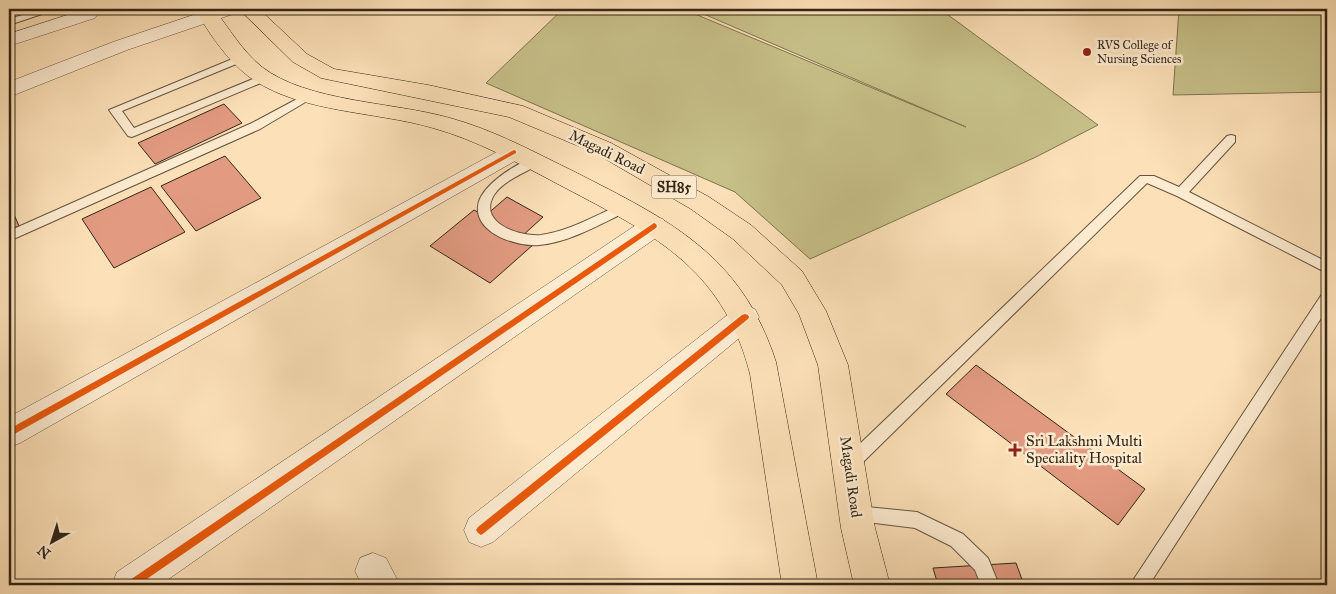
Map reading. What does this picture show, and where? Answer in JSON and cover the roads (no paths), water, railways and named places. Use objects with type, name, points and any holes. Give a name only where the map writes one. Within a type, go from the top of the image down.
[{"type":"main road","name":"Magadi Road","points":[[248,9],[300,58],[328,74],[428,92],[515,111],[603,148],[700,203],[742,232],[792,278],[812,311],[833,366],[857,514],[872,585]]},
{"type":"main road","name":"SH85","points":[[214,11],[242,58],[264,78],[310,95],[447,124],[524,157],[624,208],[654,226],[706,266],[724,285],[745,317],[760,351],[800,585]]},
{"type":"street","points":[[9,40],[214,11]]},
{"type":"street","points":[[9,90],[104,26]]},
{"type":"street","points":[[9,433],[524,157]]},
{"type":"street","points":[[130,585],[654,226]]},
{"type":"street","points":[[482,530],[745,317]]},
{"type":"lane","points":[[9,22],[52,9]]},
{"type":"lane","points":[[242,58],[115,110],[132,133],[264,78]]},
{"type":"lane","points":[[9,236],[256,126],[310,95]]},
{"type":"lane","points":[[1181,193],[1231,139]]},
{"type":"lane","points":[[524,157],[495,188],[484,203],[484,213],[492,226],[507,236],[523,241],[558,236],[624,208]]},
{"type":"lane","points":[[850,464],[1144,179],[1154,180],[1181,193],[1327,268]]},
{"type":"lane","points":[[1139,585],[1327,298]]},
{"type":"lane","points":[[857,514],[917,520],[957,540],[982,564],[990,585]]},
{"type":"place","name":"RVS College of Nursing Sciences","points":[[1087,52]]},
{"type":"place","name":"Sri Lakshmi Multi Speciality Hospital","points":[[1015,450]]}]
